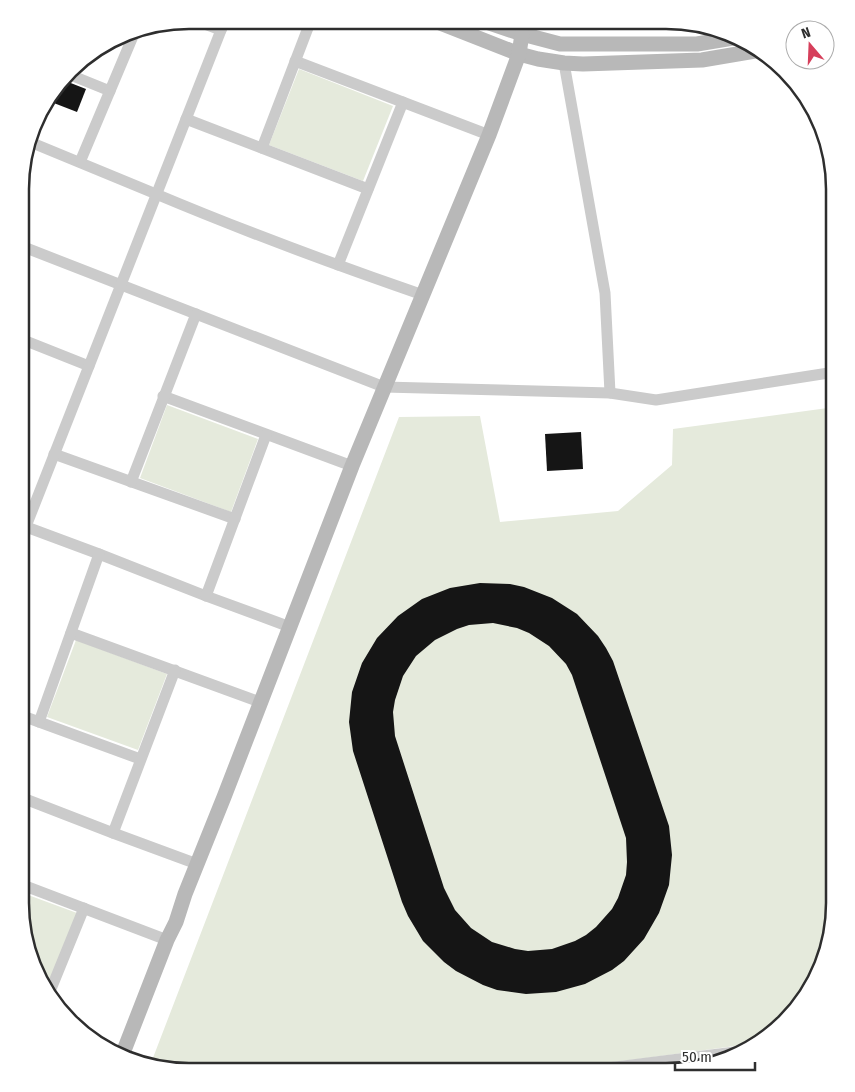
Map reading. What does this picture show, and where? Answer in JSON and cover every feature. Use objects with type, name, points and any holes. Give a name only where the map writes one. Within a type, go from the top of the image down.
[{"type":"street","points":[[29,511],[54,454],[221,29]]},
{"type":"street","points":[[262,148],[307,29]]},
{"type":"street","points":[[455,29],[519,54],[564,63],[702,60],[749,52]]},
{"type":"street","points":[[124,1050],[167,940],[176,922],[352,466],[489,136],[519,54],[525,29]]},
{"type":"street","points":[[527,29],[545,41],[566,44],[697,44],[724,40]]},
{"type":"street","points":[[80,162],[132,39]]},
{"type":"street","points":[[728,56],[729,42]]},
{"type":"street","points":[[295,61],[489,136]]},
{"type":"street","points":[[564,63],[605,293],[610,393]]},
{"type":"street","points":[[74,77],[110,91]]},
{"type":"street","points":[[338,265],[403,102]]},
{"type":"street","points":[[186,120],[368,189]]},
{"type":"street","points":[[35,144],[157,195],[338,265],[423,295]]},
{"type":"street","points":[[29,249],[384,387],[610,393],[656,400],[826,373]]},
{"type":"street","points":[[131,482],[196,314]]},
{"type":"street","points":[[29,342],[89,366]]},
{"type":"street","points":[[163,396],[352,466]]},
{"type":"street","points":[[206,596],[266,435]]},
{"type":"street","points":[[54,454],[235,519]]},
{"type":"street","points":[[29,527],[290,627]]},
{"type":"street","points":[[39,722],[100,554]]},
{"type":"street","points":[[71,633],[260,702]]},
{"type":"street","points":[[113,833],[175,670]]},
{"type":"street","points":[[29,718],[140,759]]},
{"type":"street","points":[[29,800],[197,864]]},
{"type":"street","points":[[29,887],[167,940]]},
{"type":"street","points":[[52,987],[84,908]]},
{"type":"street","points":[[648,1063],[720,1054]]},
{"type":"shaded area","points":[[299,69],[393,106],[363,181],[269,145]]},
{"type":"shaded area","points":[[167,405],[258,439],[231,512],[140,478]]},
{"type":"shaded area","points":[[826,408],[826,914],[821,945],[814,965],[805,984],[780,1017],[764,1030],[739,1045],[604,1063],[178,1063],[152,1059],[399,417],[480,416],[500,522],[618,511],[672,465],[673,429]]},
{"type":"shaded area","points":[[76,640],[167,674],[138,750],[47,717]]},
{"type":"shaded area","points":[[29,895],[77,913],[49,983],[34,945],[30,925]]},
{"type":"building","points":[[69,82],[86,89],[77,112],[54,103]]},
{"type":"building","points":[[581,432],[583,469],[547,471],[545,434]]},
{"type":"building","points":[[480,583],[510,584],[524,587],[552,598],[577,614],[598,636],[613,661],[669,826],[672,855],[669,885],[659,913],[644,939],[624,961],[612,970],[585,984],[556,992],[526,994],[497,990],[483,985],[456,971],[423,941],[402,902],[353,751],[349,722],[352,692],[362,663],[377,638],[398,616],[422,599],[450,588]],"holes":[[[493,623],[517,628],[529,633],[549,646],[566,664],[572,675],[626,838],[627,862],[626,875],[618,898],[612,909],[596,927],[575,941],[552,949],[528,951],[492,942],[471,928],[455,910],[444,888],[395,736],[393,712],[403,676],[416,656],[435,640],[469,625]]]}]
